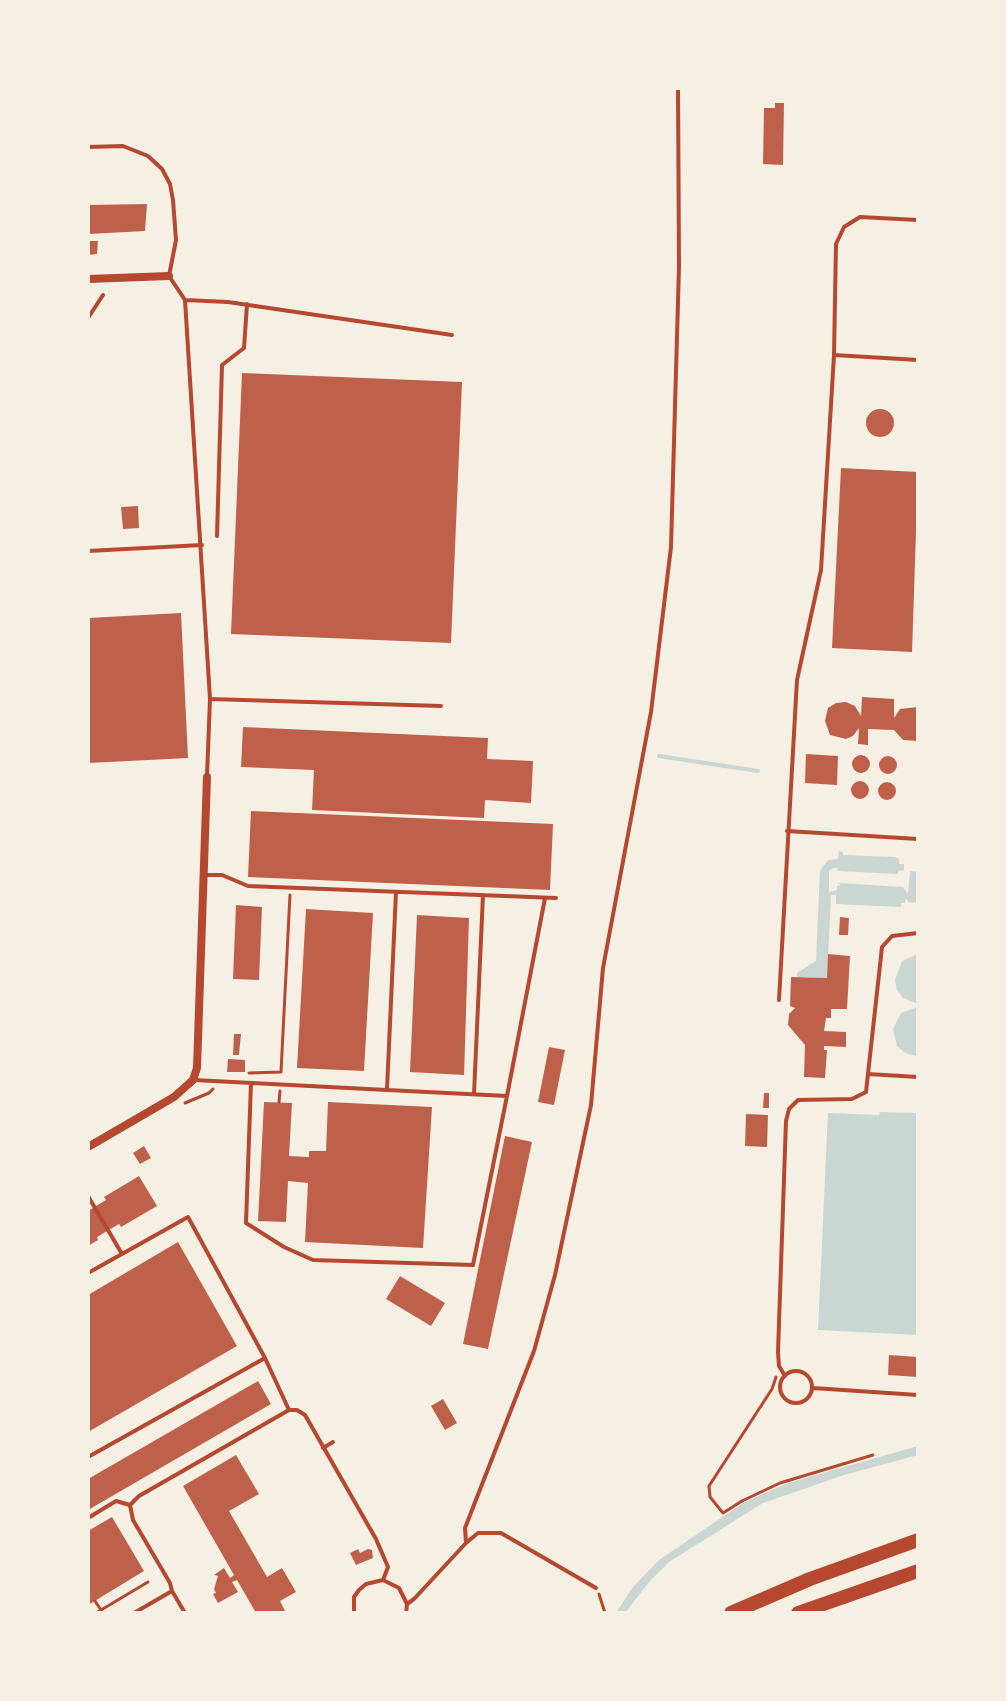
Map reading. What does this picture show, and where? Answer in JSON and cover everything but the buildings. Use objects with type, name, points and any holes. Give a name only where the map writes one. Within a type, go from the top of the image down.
[{"type":"main road","points":[[731,1613],[810,1579],[918,1540]]},
{"type":"main road","points":[[798,1613],[918,1571]]},
{"type":"street","points":[[88,279],[169,276]]},
{"type":"street","points":[[88,1147],[174,1097],[193,1080],[197,1068],[207,777]]},
{"type":"lane","points":[[466,1543],[465,1528],[534,1351],[559,1260],[591,1105],[603,968],[651,712],[671,547],[679,266],[678,88]]},
{"type":"lane","points":[[88,147],[123,146],[148,156],[162,169],[170,184],[176,215],[176,240],[169,276],[185,300],[210,699],[207,777]]},
{"type":"lane","points":[[779,1000],[797,680],[821,570],[834,355],[836,244],[844,227],[860,217],[918,220]]},
{"type":"lane","points":[[88,318],[103,295]]},
{"type":"lane","points":[[185,300],[247,304],[452,335]]},
{"type":"lane","points":[[217,536],[222,365],[244,348],[247,304]]},
{"type":"lane","points":[[834,355],[918,360]]},
{"type":"lane","points":[[88,551],[202,545]]},
{"type":"lane","points":[[210,699],[441,706]]},
{"type":"lane","points":[[787,831],[918,839]]},
{"type":"lane","points":[[203,875],[222,875],[248,886],[556,898]]},
{"type":"lane","points":[[387,1090],[396,892]]},
{"type":"lane","points":[[474,1094],[483,895]]},
{"type":"lane","points":[[251,1083],[246,1223],[284,1247],[313,1260],[473,1265],[545,898]]},
{"type":"lane","points":[[785,1376],[800,1371],[810,1378],[813,1388],[808,1399],[792,1403],[781,1392],[785,1376],[779,1366],[786,1121],[789,1109],[798,1100],[852,1099],[866,1092],[882,947],[892,936],[918,933]]},
{"type":"lane","points":[[868,1074],[918,1077]]},
{"type":"lane","points":[[193,1080],[507,1096]]},
{"type":"lane","points":[[88,1196],[122,1254]]},
{"type":"lane","points":[[88,1273],[188,1217],[265,1358],[289,1410]]},
{"type":"lane","points":[[88,1457],[265,1358]]},
{"type":"lane","points":[[813,1388],[918,1395]]},
{"type":"lane","points":[[130,1505],[139,1496],[289,1410],[297,1410],[305,1415],[376,1539],[388,1567],[383,1580]]},
{"type":"lane","points":[[323,1448],[333,1442]]},
{"type":"lane","points":[[88,1518],[116,1501],[130,1505]]},
{"type":"lane","points":[[130,1505],[133,1520],[185,1613]]},
{"type":"lane","points":[[407,1604],[478,1533],[501,1533],[596,1588]]},
{"type":"lane","points":[[354,1613],[354,1597],[359,1590],[366,1584],[383,1580],[399,1588],[407,1604],[406,1613]]},
{"type":"lane","points":[[134,1613],[172,1591]]},
{"type":"path","points":[[279,1102],[290,888]]},
{"type":"path","points":[[779,1366],[772,1389],[709,1486],[710,1497],[723,1513],[780,1483],[873,1455]]},
{"type":"path","points":[[96,1613],[148,1582]]},
{"type":"path","points":[[596,1588],[605,1613]]},
{"type":"path","points":[[95,1601],[102,1612]]},
{"type":"shaded area","points":[[839,851],[843,855],[895,857],[899,859],[899,864],[904,864],[904,870],[898,871],[898,874],[838,871],[833,868],[829,871],[829,892],[837,890],[837,886],[841,885],[837,883],[903,887],[908,894],[910,871],[918,872],[918,903],[908,902],[906,898],[901,907],[836,904],[836,895],[831,895],[827,978],[797,977],[797,973],[816,961],[820,871],[828,860],[838,859]]},
{"type":"shaded area","points":[[918,954],[918,1004],[903,998],[895,980],[902,961]]},
{"type":"shaded area","points":[[918,1007],[916,1056],[905,1053],[897,1046],[893,1029],[901,1013]]},
{"type":"shaded area","points":[[880,1112],[918,1113],[918,1335],[818,1330],[828,1113],[879,1115]]},
{"type":"shaded area","points":[[918,1446],[918,1455],[844,1475],[763,1503],[669,1562],[625,1613],[616,1613],[633,1587],[659,1560],[743,1503],[788,1483]]},
{"type":"waterway","points":[[659,756],[758,771]]}]
